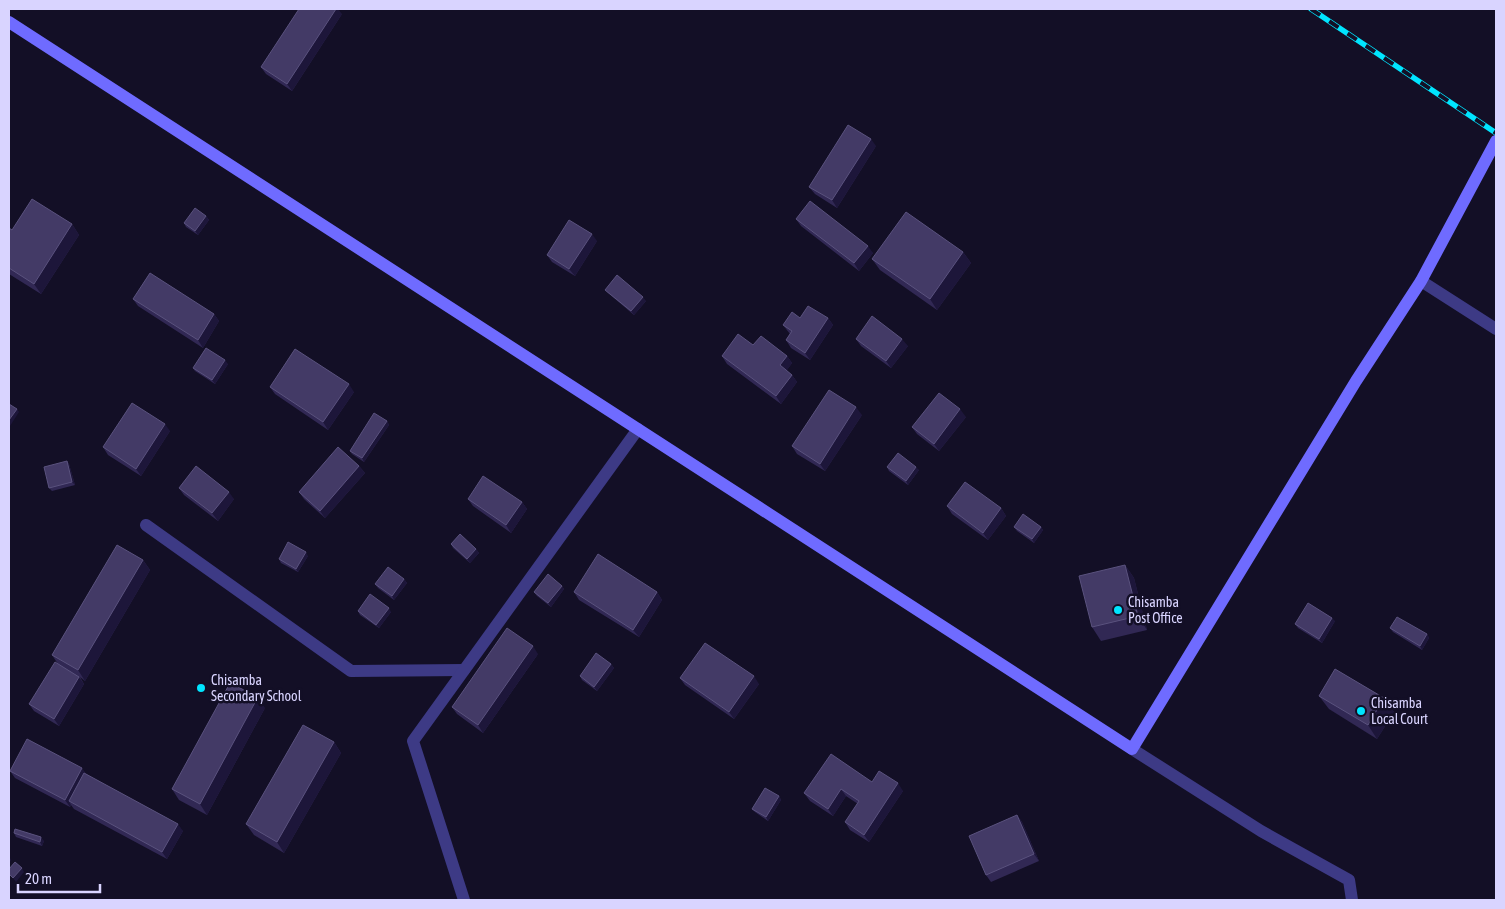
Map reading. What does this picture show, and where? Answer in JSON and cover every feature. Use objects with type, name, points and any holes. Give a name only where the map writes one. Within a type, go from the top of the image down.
[{"type":"main road","points":[[9,24],[1132,749],[1351,389],[1421,280],[1496,141]]},
{"type":"street","points":[[1421,280],[1496,329]]},
{"type":"street","points":[[464,900],[413,741],[638,429]]},
{"type":"street","points":[[146,525],[351,671],[464,670]]},
{"type":"street","points":[[1132,749],[1261,831],[1349,880],[1352,900]]},
{"type":"building","points":[[299,9],[336,9],[287,84],[261,67]]},
{"type":"building","points":[[848,125],[871,139],[832,200],[809,187]]},
{"type":"building","points":[[32,199],[72,224],[34,284],[9,268],[9,228],[12,230]]},
{"type":"building","points":[[810,201],[868,246],[854,263],[796,219]]},
{"type":"building","points":[[195,208],[206,216],[195,231],[184,223]]},
{"type":"building","points":[[906,212],[963,252],[930,299],[872,259]]},
{"type":"building","points":[[569,220],[592,234],[569,269],[547,255]]},
{"type":"building","points":[[150,273],[214,314],[198,340],[133,299]]},
{"type":"building","points":[[617,275],[643,297],[631,311],[605,290]]},
{"type":"building","points":[[808,306],[828,318],[805,353],[786,340],[792,331],[783,325],[792,312],[800,318]]},
{"type":"building","points":[[872,316],[902,339],[886,361],[856,339]]},
{"type":"building","points":[[738,334],[753,345],[761,336],[787,356],[780,365],[792,375],[776,396],[722,356]]},
{"type":"building","points":[[206,348],[225,360],[212,380],[193,368]]},
{"type":"building","points":[[295,349],[349,384],[323,422],[270,387]]},
{"type":"building","points":[[829,390],[856,407],[820,464],[792,446]]},
{"type":"building","points":[[939,393],[960,409],[934,444],[912,427]]},
{"type":"building","points":[[132,403],[165,424],[136,469],[103,447]]},
{"type":"building","points":[[9,404],[17,409],[9,420]]},
{"type":"building","points":[[374,413],[387,421],[362,458],[350,451]]},
{"type":"building","points":[[338,447],[359,466],[320,511],[299,492]]},
{"type":"building","points":[[898,453],[916,467],[906,481],[887,467]]},
{"type":"building","points":[[67,461],[72,482],[49,488],[44,467]]},
{"type":"building","points":[[196,466],[229,492],[212,513],[179,488]]},
{"type":"building","points":[[483,476],[522,502],[506,525],[468,499]]},
{"type":"building","points":[[965,482],[1001,508],[983,533],[947,506]]},
{"type":"building","points":[[1023,514],[1041,527],[1032,539],[1014,527]]},
{"type":"building","points":[[460,534],[476,549],[467,559],[451,544]]},
{"type":"building","points":[[288,542],[306,552],[296,569],[279,559]]},
{"type":"building","points":[[117,545],[143,560],[78,670],[52,655]]},
{"type":"building","points":[[598,554],[657,592],[633,630],[574,592]]},
{"type":"building","name":"Chisamba Post Office","points":[[1125,565],[1138,616],[1092,627],[1079,576]]},
{"type":"building","points":[[388,567],[404,579],[392,596],[375,584]]},
{"type":"building","points":[[548,574],[562,586],[548,603],[534,592]]},
{"type":"building","points":[[370,594],[389,608],[376,625],[358,611]]},
{"type":"building","points":[[1308,603],[1332,618],[1319,639],[1295,624]]},
{"type":"building","points":[[1397,617],[1427,634],[1420,646],[1390,628]]},
{"type":"building","points":[[507,628],[533,646],[478,725],[452,707]]},
{"type":"building","points":[[705,643],[754,676],[729,712],[680,678]]},
{"type":"building","points":[[596,653],[611,664],[594,687],[580,676]]},
{"type":"building","points":[[55,662],[79,677],[54,719],[29,704]]},
{"type":"building","points":[[1335,669],[1384,698],[1368,725],[1319,696]]},
{"type":"building","points":[[230,683],[258,697],[200,804],[172,789]]},
{"type":"building","points":[[303,725],[334,742],[277,842],[246,824]]},
{"type":"building","points":[[27,739],[82,768],[65,800],[10,771]]},
{"type":"building","points":[[831,754],[872,782],[879,771],[898,783],[864,835],[845,822],[859,801],[841,789],[828,809],[804,793]]},
{"type":"building","points":[[84,773],[178,824],[162,852],[69,801]]},
{"type":"building","points":[[765,788],[779,796],[766,817],[752,809]]},
{"type":"building","points":[[1017,815],[1034,854],[986,875],[969,836]]},
{"type":"building","points":[[15,829],[41,837],[40,842],[14,833]]},
{"type":"building","points":[[15,862],[22,868],[13,878],[9,874],[9,869]]},
{"type":"railway","points":[[1311,9],[1496,133]]},
{"type":"place","name":"Chisamba Post Office","points":[[1118,610]]},
{"type":"place","name":"Chisamba Secondary School","points":[[201,688]]},
{"type":"place","name":"Chisamba Local Court","points":[[1361,711]]}]
